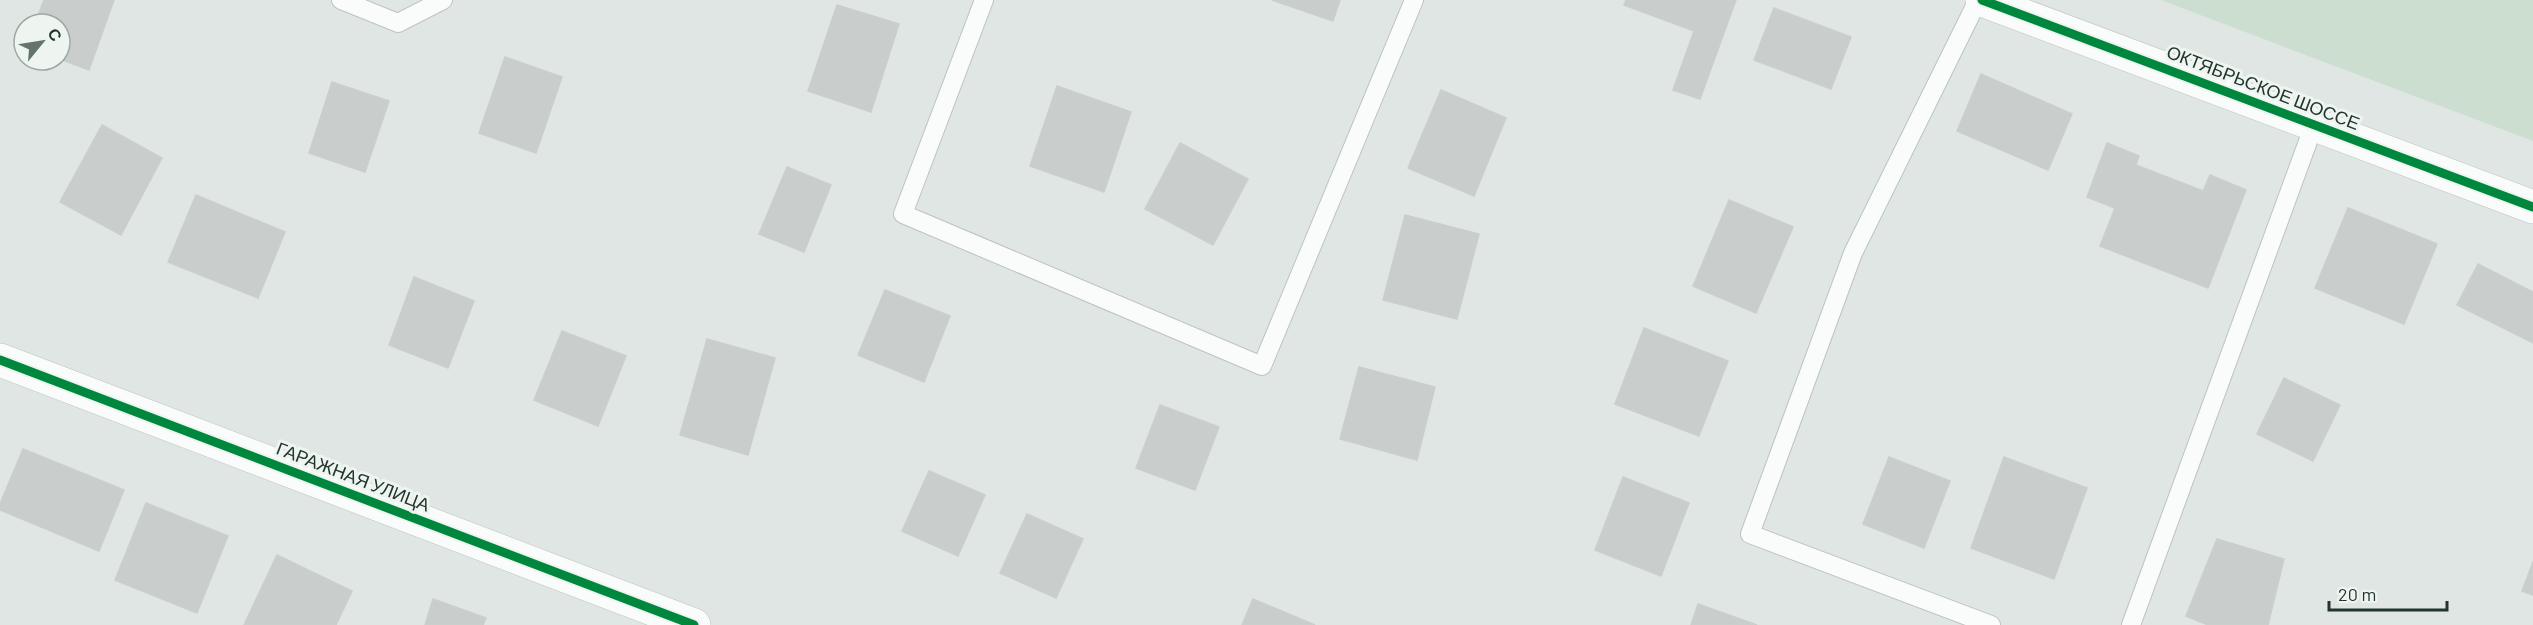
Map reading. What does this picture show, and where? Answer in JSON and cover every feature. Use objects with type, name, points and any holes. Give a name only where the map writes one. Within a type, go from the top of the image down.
[{"type":"street","name":"ОКТЯБРЬСКОЕ ШОССЕ","points":[[1980,0],[2533,207]]},
{"type":"street","name":"ГАРАЖНАЯ УЛИЦА","points":[[0,360],[694,625]]},
{"type":"lane","points":[[341,0],[398,23],[443,0]]},
{"type":"lane","points":[[984,0],[903,214],[1262,366],[1414,0]]},
{"type":"lane","points":[[1980,0],[1853,253],[1750,534],[1991,625]]},
{"type":"lane","points":[[2131,625],[2314,125]]},
{"type":"green space","points":[[2161,0],[2533,0],[2533,141]]},
{"type":"building","points":[[44,0],[114,0],[89,70],[72,64],[72,12],[40,12]]},
{"type":"building","points":[[1272,0],[1340,0],[1333,21]]},
{"type":"building","points":[[1626,0],[1736,0],[1700,99],[1673,90],[1694,31],[1624,5]]},
{"type":"building","points":[[837,5],[899,24],[871,112],[808,91]]},
{"type":"building","points":[[1774,8],[1851,37],[1831,89],[1754,60]]},
{"type":"building","points":[[505,57],[562,77],[536,153],[479,133]]},
{"type":"building","points":[[1981,74],[2072,114],[2048,170],[1957,131]]},
{"type":"building","points":[[332,82],[389,101],[365,172],[309,153]]},
{"type":"building","points":[[1057,86],[1131,112],[1104,192],[1030,166]]},
{"type":"building","points":[[1441,90],[1506,118],[1474,196],[1408,168]]},
{"type":"building","points":[[102,125],[162,158],[121,235],[60,202]]},
{"type":"building","points":[[1180,143],[1248,179],[1213,245],[1145,209]]},
{"type":"building","points":[[2107,143],[2139,156],[2136,165],[2203,191],[2210,175],[2246,190],[2208,288],[2100,246],[2115,208],[2087,197]]},
{"type":"building","points":[[787,167],[831,185],[804,252],[759,234]]},
{"type":"building","points":[[196,195],[285,232],[258,298],[168,262]]},
{"type":"building","points":[[1729,200],[1793,227],[1756,313],[1693,286]]},
{"type":"building","points":[[2348,208],[2437,244],[2404,324],[2315,288]]},
{"type":"building","points":[[1405,215],[1479,234],[1457,319],[1383,300]]},
{"type":"building","points":[[2478,264],[2533,292],[2533,343],[2457,305]]},
{"type":"building","points":[[414,277],[474,301],[448,368],[389,345]]},
{"type":"building","points":[[885,290],[950,316],[924,382],[858,355]]},
{"type":"building","points":[[1644,328],[1728,361],[1699,436],[1615,404]]},
{"type":"building","points":[[562,331],[626,356],[598,426],[534,400]]},
{"type":"building","points":[[707,339],[775,358],[748,455],[680,435]]},
{"type":"building","points":[[1359,367],[1435,387],[1417,460],[1340,439]]},
{"type":"building","points":[[2284,378],[2340,405],[2313,461],[2257,434]]},
{"type":"building","points":[[1160,405],[1219,427],[1195,490],[1136,468]]},
{"type":"building","points":[[23,449],[124,490],[99,551],[0,510],[0,504]]},
{"type":"building","points":[[1889,457],[1950,481],[1924,548],[1863,524]]},
{"type":"building","points":[[2004,457],[2087,488],[2054,579],[1971,548]]},
{"type":"building","points":[[929,471],[985,495],[958,556],[902,531]]},
{"type":"building","points":[[1623,477],[1689,503],[1661,576],[1595,550]]},
{"type":"building","points":[[146,503],[228,536],[197,613],[115,580]]},
{"type":"building","points":[[1027,514],[1083,539],[1056,598],[1000,573]]},
{"type":"building","points":[[2217,539],[2284,559],[2268,625],[2208,625],[2186,616]]},
{"type":"building","points":[[277,555],[352,591],[336,625],[244,625]]},
{"type":"building","points":[[2533,562],[2533,595],[2522,591]]},
{"type":"building","points":[[433,599],[486,618],[483,625],[425,625]]},
{"type":"building","points":[[1253,599],[1315,625],[1242,625]]},
{"type":"building","points":[[1698,604],[1757,625],[1691,625]]},
{"type":"cycle path","points":[[1982,0],[2533,207]]},
{"type":"cycle path","points":[[0,360],[694,625]]}]
